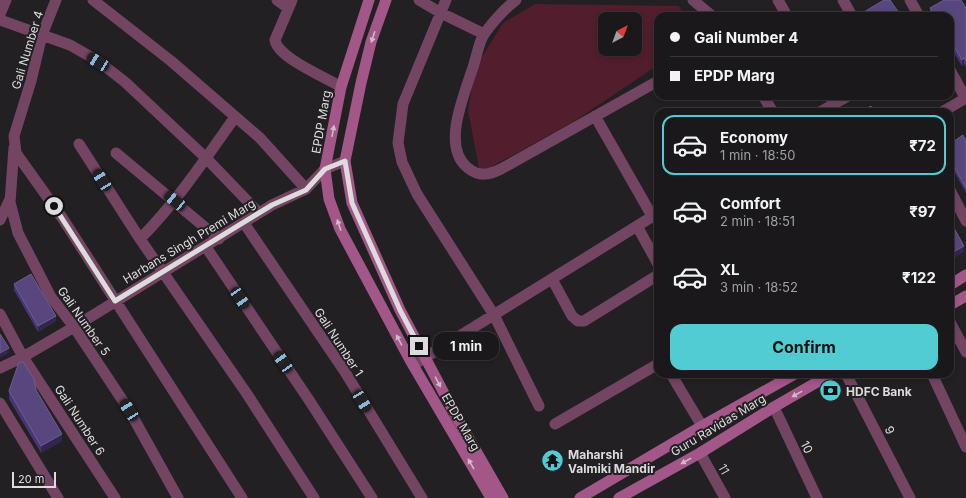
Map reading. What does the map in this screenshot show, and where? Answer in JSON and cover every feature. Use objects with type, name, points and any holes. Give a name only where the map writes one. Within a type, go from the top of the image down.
[{"type":"main road","name":"EPDP Marg","points":[[369,0],[341,87],[325,169],[329,199],[340,229],[413,365],[491,498]]},
{"type":"main road","name":"EPDP Marg","points":[[386,0],[371,42],[362,76],[345,161],[352,203],[400,310],[503,498]]},
{"type":"main road","points":[[954,282],[966,275]]},
{"type":"main road","points":[[954,303],[966,296]]},
{"type":"main road","name":"Guru Ravidas Marg","points":[[580,498],[702,426],[788,378]]},
{"type":"main road","name":"Guru Ravidas Marg","points":[[619,498],[700,453],[824,378]]},
{"type":"street","points":[[0,14],[6,0]]},
{"type":"street","name":"Gali Number 4","points":[[14,146],[14,136],[33,74],[42,35],[56,0]]},
{"type":"street","points":[[93,0],[171,60],[260,138],[306,190]]},
{"type":"street","points":[[277,0],[290,4],[274,40],[278,49],[283,54],[341,87]]},
{"type":"street","points":[[419,0],[441,13],[484,34]]},
{"type":"street","points":[[446,0],[404,104],[398,143],[402,162],[417,194],[494,315],[539,406]]},
{"type":"street","points":[[516,0],[506,8],[484,34],[457,119],[455,136],[456,148],[464,164],[476,174],[490,174],[501,169],[654,83]]},
{"type":"street","points":[[693,0],[707,12]]},
{"type":"street","points":[[778,0],[785,12]]},
{"type":"street","points":[[843,0],[850,12]]},
{"type":"street","points":[[910,0],[917,12]]},
{"type":"street","points":[[0,20],[70,45],[98,62],[125,82],[206,158],[259,214]]},
{"type":"street","points":[[949,108],[966,99],[954,77]]},
{"type":"street","points":[[595,116],[654,213]]},
{"type":"street","points":[[140,239],[175,201],[235,117]]},
{"type":"street","points":[[79,144],[162,273],[247,394],[314,498]]},
{"type":"street","points":[[14,146],[21,161],[63,219],[242,498]]},
{"type":"street","name":"Gali Number 5","points":[[14,146],[10,198],[18,233],[43,284],[74,327],[129,410],[178,498]]},
{"type":"street","points":[[116,153],[219,239]]},
{"type":"street","points":[[325,169],[345,161]]},
{"type":"street","name":"Harbans Singh Premi Marg","points":[[0,368],[23,357],[74,327],[113,297],[162,273],[259,214],[306,190],[325,169]]},
{"type":"street","points":[[0,220],[10,198]]},
{"type":"street","points":[[954,199],[966,220]]},
{"type":"street","points":[[413,365],[654,216]]},
{"type":"street","name":"Gali Number 1","points":[[244,223],[345,372],[422,498]]},
{"type":"street","points":[[637,226],[654,257]]},
{"type":"street","points":[[206,247],[309,400],[372,498]]},
{"type":"street","points":[[552,278],[572,316],[578,321],[584,321],[654,277]]},
{"type":"street","name":"Gali Number 6","points":[[0,314],[23,357],[115,498]]},
{"type":"street","points":[[954,330],[966,352]]},
{"type":"street","points":[[555,424],[654,366]]},
{"type":"street","points":[[673,378],[702,426]]},
{"type":"street","name":"9","points":[[848,378],[910,498]]},
{"type":"street","points":[[934,378],[966,447]]},
{"type":"street","points":[[0,403],[58,498]]},
{"type":"street","name":"10","points":[[774,407],[818,498]]},
{"type":"street","name":"11","points":[[700,453],[725,498]]},
{"type":"shaded area","points":[[535,4],[679,6],[682,12],[654,12],[654,68],[573,122],[480,173],[468,111],[475,68],[503,23]]},
{"type":"building","points":[[884,0],[890,0],[898,12],[864,12]]},
{"type":"building","points":[[944,0],[961,0],[966,8],[966,61],[964,58],[962,60],[954,47],[954,12],[932,12],[930,8]]},
{"type":"building","points":[[963,135],[966,141],[966,188],[954,166],[954,141]]},
{"type":"building","points":[[954,228],[964,246],[954,252]]},
{"type":"building","points":[[31,274],[56,316],[38,326],[14,284]]},
{"type":"building","points":[[0,334],[9,348],[0,353]]},
{"type":"building","points":[[19,362],[23,362],[34,379],[36,390],[62,434],[41,446],[9,391]]},
{"type":"place","name":"HDFC Bank","points":[[831,391]]},
{"type":"place","name":"Maharshi Valmiki Mandir","points":[[553,461]]},
{"type":"route","points":[[54,206],[115,301],[206,247],[272,205],[306,190],[325,169],[345,161],[352,203],[400,310],[419,346]]}]
